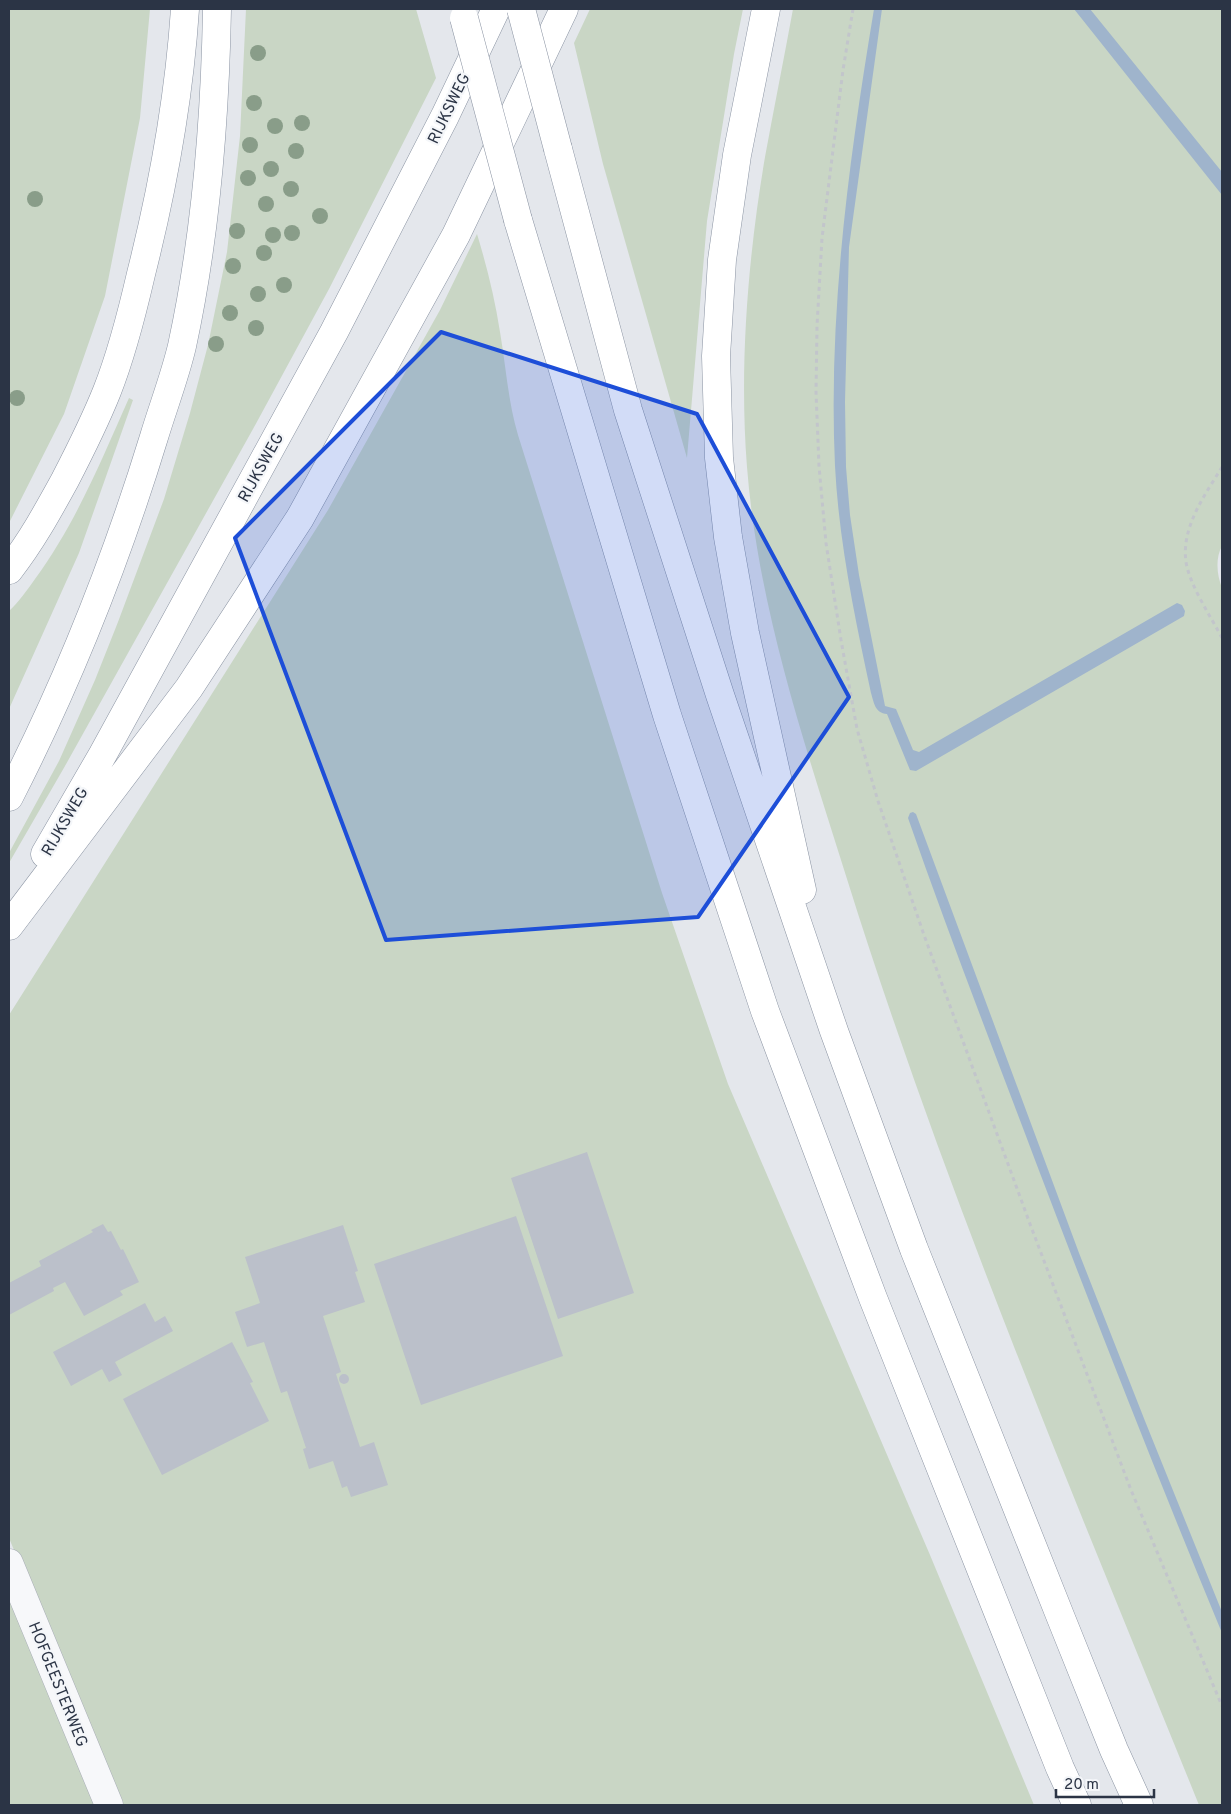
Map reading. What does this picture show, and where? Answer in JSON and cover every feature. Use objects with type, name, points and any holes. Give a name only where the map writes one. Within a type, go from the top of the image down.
[{"type":"highway","points":[[9,570],[46,515],[84,444],[108,390],[122,346],[154,226],[168,155],[182,59],[185,9]]},
{"type":"highway","points":[[9,797],[36,744],[85,631],[135,500],[181,348],[196,272],[211,146],[218,9]]},
{"type":"highway","name":"RIJKSWEG","points":[[9,918],[107,745],[316,364],[445,116],[496,9]]},
{"type":"highway","points":[[521,9],[628,410],[720,695],[834,1031],[914,1249],[1114,1750],[1139,1805]]},
{"type":"highway","points":[[9,926],[189,688],[300,518],[456,235],[564,9]]},
{"type":"highway","points":[[766,9],[738,155],[722,260],[716,356],[719,458],[728,537],[745,633],[834,1031]]},
{"type":"highway","points":[[463,13],[518,220],[667,715],[765,1011],[880,1316],[1060,1768],[1077,1805]]},
{"type":"street","name":"HOFGEESTERWEG","points":[[9,1563],[110,1805]]},
{"type":"path","points":[[853,9],[841,80],[822,238],[817,326],[816,392],[819,466],[826,543],[857,729],[878,801],[924,935],[1026,1215],[1131,1490],[1222,1706]]},
{"type":"path","points":[[1222,467],[1194,516],[1187,533],[1185,548],[1186,563],[1190,574],[1222,638]]},
{"type":"highlighted area","points":[[441,332],[697,414],[849,697],[698,917],[386,940],[235,538]]},
{"type":"green space","points":[[9,9],[150,9],[140,118],[105,296],[64,414],[9,523]]},
{"type":"green space","points":[[246,9],[416,9],[436,78],[329,289],[253,429],[9,863],[9,853],[59,761],[95,680],[164,499],[190,413],[208,345],[227,252],[240,136]]},
{"type":"green space","points":[[590,9],[743,9],[707,221],[687,458],[603,164],[574,43]]},
{"type":"green space","points":[[793,9],[1222,9],[1222,546],[1218,556],[1218,567],[1222,588],[1222,1805],[1199,1805],[1059,1461],[969,1230],[885,997],[815,778],[772,624],[761,572],[747,467],[744,390],[745,351],[750,272],[759,195]]},
{"type":"green space","points":[[477,234],[496,307],[509,397],[518,435],[662,893],[728,1084],[930,1555],[1034,1805],[120,1805],[9,1538],[9,1015],[328,510],[440,310]]},
{"type":"green space","points":[[129,398],[133,400],[79,553],[9,709],[9,611],[20,600],[63,536],[87,491]]},
{"type":"green space","points":[[9,1588],[98,1805],[9,1805]]},
{"type":"water","points":[[874,9],[882,9],[849,247],[845,402],[846,467],[850,515],[859,575],[885,706],[896,709],[913,750],[919,752],[1177,603],[1182,605],[1185,611],[1184,616],[916,771],[910,770],[887,714],[877,710],[871,693],[844,552],[835,466],[835,351],[842,237],[856,123]]},
{"type":"water","points":[[1074,9],[1090,9],[1222,172],[1222,195]]},
{"type":"water","points":[[910,813],[916,814],[1079,1253],[1222,1612],[1222,1633],[1103,1338],[970,989],[908,818]]},
{"type":"building","points":[[587,1152],[634,1293],[558,1319],[511,1178]]},
{"type":"building","points":[[516,1216],[563,1356],[421,1405],[374,1264]]},
{"type":"building","points":[[103,1224],[108,1232],[111,1231],[121,1250],[123,1249],[139,1282],[120,1291],[123,1295],[84,1316],[65,1282],[53,1288],[54,1291],[9,1315],[9,1283],[41,1266],[39,1261],[93,1232],[91,1230]]},
{"type":"building","points":[[343,1225],[358,1271],[355,1272],[365,1302],[323,1316],[341,1372],[336,1374],[360,1447],[374,1442],[388,1485],[351,1497],[347,1486],[342,1488],[333,1461],[309,1469],[303,1449],[306,1448],[287,1391],[281,1393],[264,1342],[247,1347],[235,1312],[260,1303],[245,1257]]},
{"type":"building","points":[[145,1303],[155,1322],[165,1316],[173,1331],[115,1362],[122,1375],[109,1382],[102,1369],[71,1386],[53,1352]]},
{"type":"building","points":[[232,1342],[253,1382],[250,1383],[269,1421],[162,1475],[123,1399]]},
{"type":"building","points":[[344,1374],[349,1379],[344,1384],[339,1379]]}]
